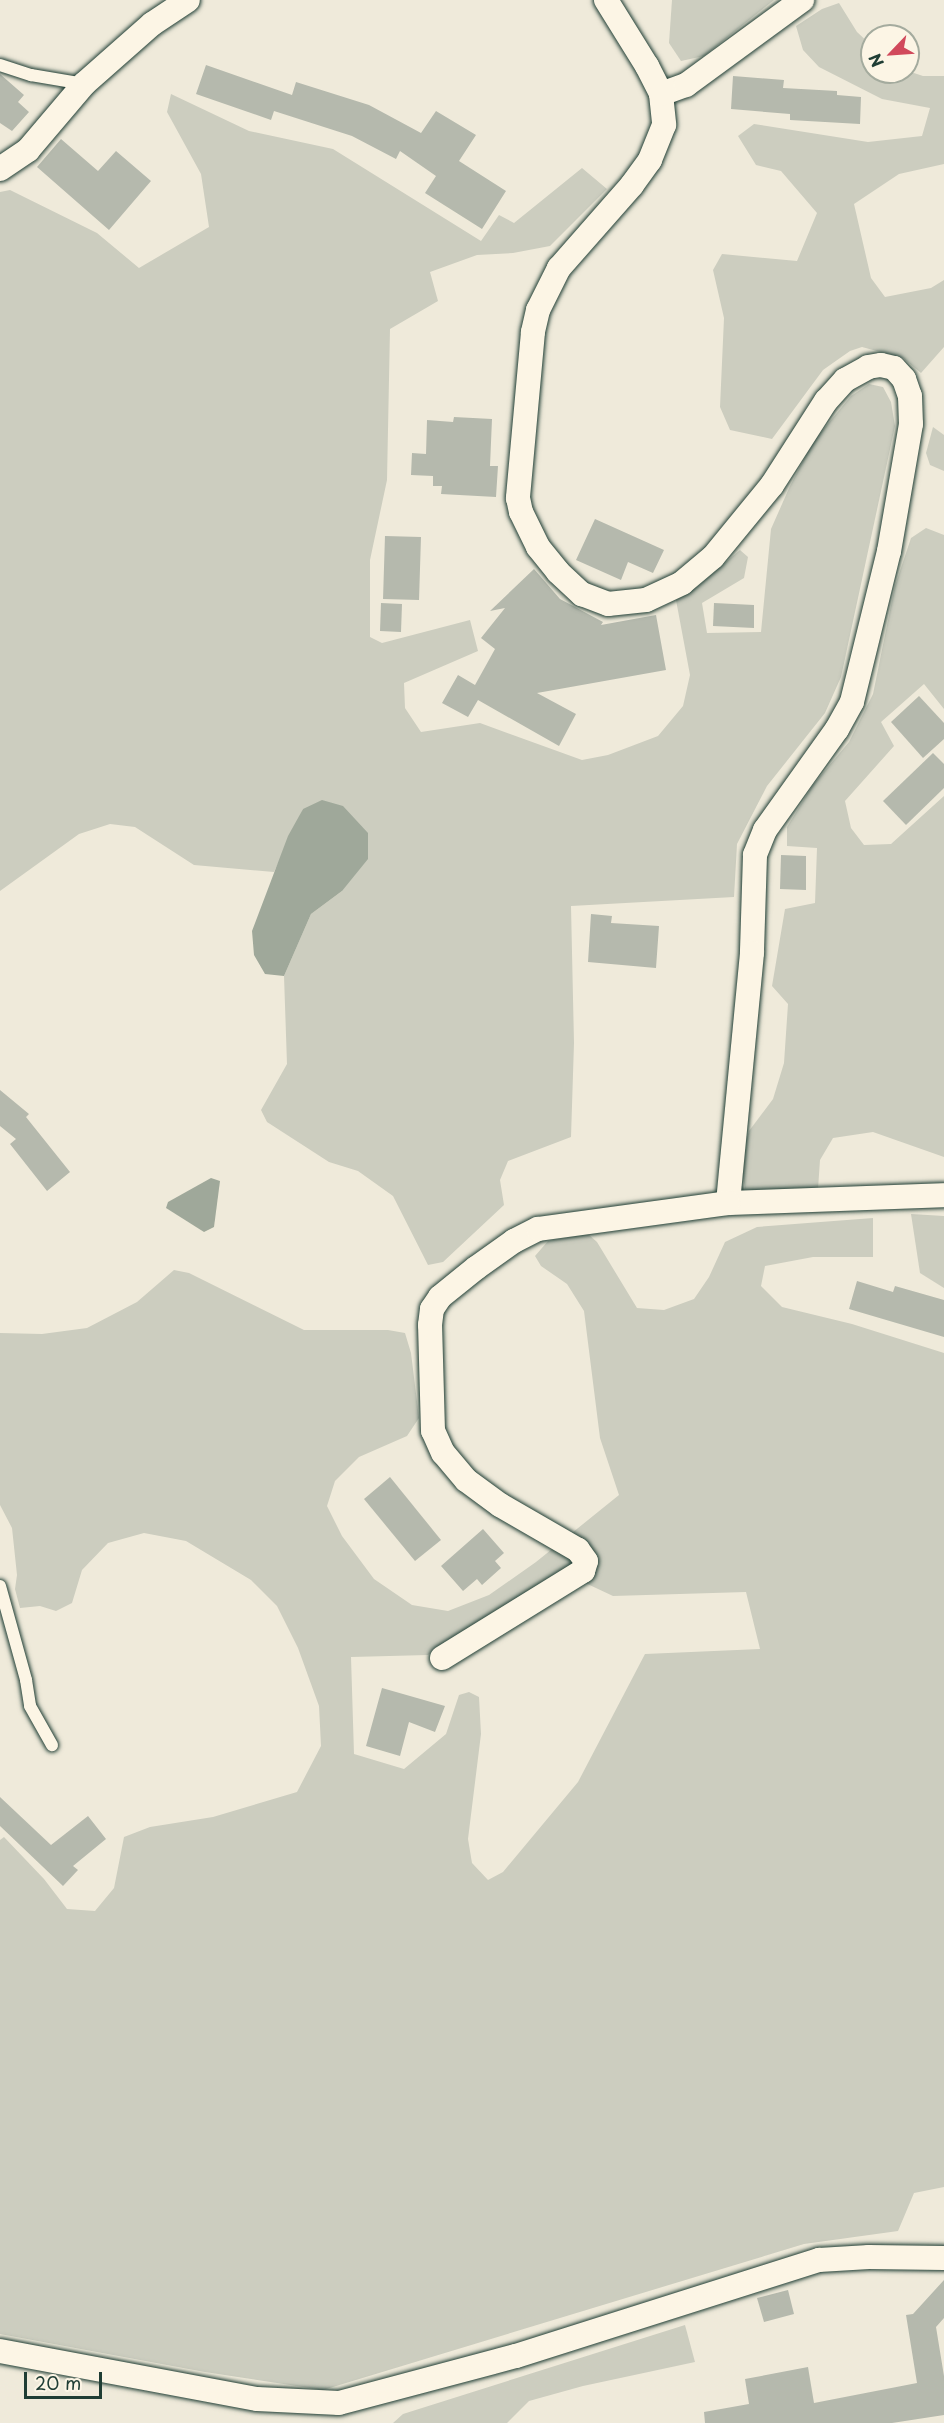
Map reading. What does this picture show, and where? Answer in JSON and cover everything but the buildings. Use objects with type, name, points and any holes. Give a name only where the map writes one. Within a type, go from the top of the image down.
[{"type":"street","points":[[0,169],[28,150],[84,84],[152,24],[188,0]]},
{"type":"street","points":[[606,0],[647,66],[661,94],[664,125],[650,160],[632,185],[559,268],[544,295],[535,321],[518,498],[528,528],[558,572],[582,594],[608,604],[639,601],[666,592],[701,570],[740,526],[772,485],[826,401],[845,380],[868,367],[881,365],[894,368],[904,379],[910,396],[911,424],[889,551],[852,702],[837,729],[765,830],[755,855],[753,953],[728,1203]]},
{"type":"street","points":[[661,94],[686,85],[802,0]]},
{"type":"street","points":[[441,1658],[583,1571],[586,1561],[578,1550],[500,1505],[466,1480],[443,1453],[433,1431],[430,1336],[432,1309],[440,1297],[514,1241],[538,1229],[728,1203],[944,1196]]},
{"type":"street","points":[[0,2351],[257,2399],[339,2403],[516,2356],[819,2260],[868,2257],[944,2258]]},
{"type":"lane","points":[[0,65],[31,75],[84,84]]},
{"type":"lane","points":[[0,1586],[19,1651],[30,1706],[52,1745]]},
{"type":"shaded area","points":[[672,0],[774,0],[704,56],[681,61],[669,43]]},
{"type":"shaded area","points":[[839,3],[860,35],[860,84],[920,84],[920,75],[944,76],[944,164],[899,174],[854,204],[871,278],[885,297],[931,288],[944,280],[944,347],[921,373],[903,358],[862,347],[850,351],[823,370],[772,439],[730,430],[720,407],[724,318],[713,270],[722,254],[797,261],[817,213],[781,171],[756,165],[738,136],[754,124],[868,142],[922,136],[930,108],[882,99],[819,67],[803,50],[796,26],[822,9]]},
{"type":"shaded area","points":[[171,94],[249,131],[333,149],[481,241],[499,215],[514,223],[582,168],[607,189],[550,246],[513,253],[477,255],[430,272],[438,301],[390,329],[387,480],[370,560],[370,637],[382,643],[470,620],[478,651],[404,683],[405,708],[421,732],[480,723],[582,760],[608,755],[658,736],[683,706],[690,675],[676,600],[697,587],[740,550],[748,557],[744,578],[702,603],[707,633],[761,632],[771,529],[813,442],[851,396],[869,384],[883,387],[891,402],[895,426],[841,677],[825,713],[767,786],[737,844],[734,897],[571,906],[574,1043],[571,1137],[508,1161],[500,1180],[504,1205],[443,1262],[428,1265],[393,1196],[358,1171],[329,1162],[267,1122],[261,1110],[287,1064],[284,976],[311,914],[342,891],[303,809],[274,872],[194,865],[135,827],[110,824],[79,834],[0,891],[0,192],[10,190],[97,233],[139,268],[209,227],[201,174],[167,112]]},
{"type":"shaded area","points":[[933,427],[944,435],[944,471],[930,465],[926,453]]},
{"type":"shaded area","points":[[926,528],[944,535],[944,709],[924,684],[881,722],[894,746],[845,801],[851,828],[864,845],[891,844],[944,796],[944,1157],[873,1132],[833,1138],[820,1160],[818,1189],[746,1193],[740,1162],[749,1131],[773,1099],[784,1063],[788,1004],[772,986],[785,909],[815,903],[817,848],[787,846],[787,827],[813,785],[849,742],[873,694],[895,586],[911,538]]},
{"type":"shaded area","points":[[322,800],[343,806],[368,833],[368,859],[342,891],[311,914],[284,976],[265,974],[254,955],[252,931],[288,836],[303,809]]},
{"type":"shaded area","points":[[211,1178],[220,1181],[214,1227],[204,1232],[166,1208],[168,1202]]},
{"type":"shaded area","points":[[911,1214],[944,1216],[944,1288],[920,1273]]},
{"type":"shaded area","points":[[873,1218],[873,1257],[813,1257],[765,1266],[761,1286],[782,1307],[852,1324],[944,1353],[944,2187],[914,2193],[898,2231],[804,2244],[323,2390],[205,2372],[0,2334],[0,1840],[4,1837],[44,1879],[67,1909],[95,1911],[114,1888],[124,1837],[150,1827],[213,1817],[297,1792],[321,1746],[319,1706],[298,1648],[277,1606],[251,1580],[186,1541],[144,1533],[108,1543],[82,1570],[72,1603],[56,1611],[40,1606],[20,1608],[15,1589],[17,1575],[12,1528],[0,1505],[0,1333],[42,1334],[87,1328],[137,1302],[174,1270],[189,1273],[304,1330],[388,1330],[405,1333],[411,1353],[419,1418],[407,1436],[359,1457],[335,1481],[327,1506],[342,1536],[374,1579],[412,1605],[448,1611],[489,1595],[536,1562],[619,1495],[600,1438],[584,1311],[567,1284],[541,1266],[535,1256],[548,1241],[588,1234],[597,1242],[637,1308],[664,1310],[694,1299],[709,1277],[725,1242],[757,1227]],"holes":[[[564,1573],[613,1596],[746,1592],[760,1649],[645,1654],[578,1782],[503,1872],[488,1880],[472,1863],[468,1839],[481,1734],[479,1697],[469,1692],[459,1695],[446,1734],[404,1769],[354,1754],[351,1657],[428,1655]]]},
{"type":"shaded area","points":[[685,2325],[695,2362],[583,2386],[529,2401],[507,2423],[393,2423],[403,2414]]}]
